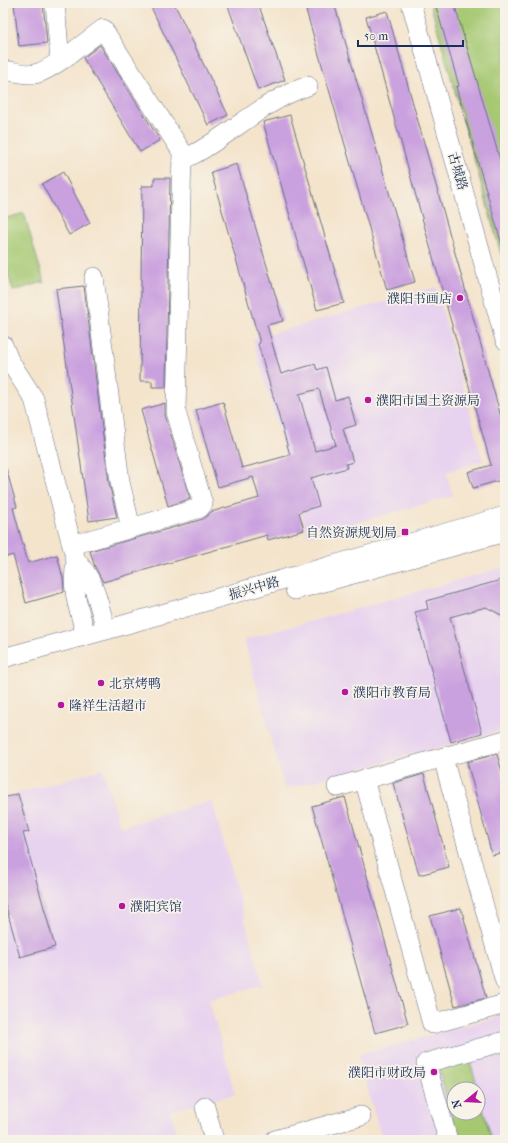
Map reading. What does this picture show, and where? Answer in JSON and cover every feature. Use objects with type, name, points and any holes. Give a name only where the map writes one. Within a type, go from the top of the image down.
[{"type":"street","points":[[55,3],[60,61]]},
{"type":"street","name":"古城路","points":[[411,3],[505,340]]},
{"type":"street","points":[[3,70],[35,74],[49,69],[103,29],[182,152],[176,412],[203,504],[200,508],[131,528],[74,553]]},
{"type":"street","points":[[182,160],[206,148],[276,99],[308,86]]},
{"type":"street","points":[[94,277],[120,482],[131,528]]},
{"type":"street","points":[[3,345],[9,360],[11,380],[34,399],[74,553],[75,595],[86,635]]},
{"type":"street","name":"振兴中路","points":[[3,658],[505,516]]},
{"type":"street","name":"振兴中路","points":[[3,671],[505,532]]},
{"type":"street","points":[[74,553],[90,579],[106,630]]},
{"type":"street","points":[[337,787],[505,740]]},
{"type":"street","points":[[443,758],[505,982]]},
{"type":"street","points":[[364,779],[432,1024],[505,1004]]},
{"type":"street","points":[[448,1140],[426,1063],[505,1041]]},
{"type":"street","points":[[206,1107],[214,1140]]},
{"type":"street","points":[[275,1140],[361,1116]]},
{"type":"shaded area","name":"濮阳市国土资源局","points":[[436,287],[483,461],[446,472],[453,496],[308,536],[253,339]]},
{"type":"shaded area","name":"濮阳市教育局","points":[[505,567],[505,729],[285,789],[244,640]]},
{"type":"shaded area","name":"濮阳宾馆","points":[[103,769],[120,827],[212,801],[263,985],[209,1000],[235,1094],[170,1111],[178,1140],[3,1140],[3,797]]},
{"type":"shaded area","name":"濮阳市财政局","points":[[505,1015],[505,1140],[382,1140],[358,1055]]},
{"type":"green space","points":[[430,3],[505,3],[505,268]]},
{"type":"green space","points":[[24,213],[44,282],[13,291],[3,256],[3,219]]},
{"type":"green space","points":[[469,1058],[476,1081],[446,1081],[446,1096],[438,1067]]},
{"type":"green space","points":[[486,1119],[492,1140],[458,1140],[453,1121],[486,1121]]},
{"type":"building","points":[[14,3],[43,3],[47,43],[19,46]]},
{"type":"building","points":[[149,3],[174,3],[228,115],[208,125]]},
{"type":"building","points":[[227,3],[258,3],[285,80],[258,90]]},
{"type":"building","points":[[304,3],[334,3],[415,282],[387,290]]},
{"type":"building","points":[[435,3],[454,3],[505,177],[505,245],[502,245],[456,87],[459,86]]},
{"type":"building","points":[[387,11],[505,431],[505,479],[473,488],[468,472],[491,465],[366,17]]},
{"type":"building","points":[[100,45],[160,140],[140,152],[83,58]]},
{"type":"building","points":[[290,115],[344,303],[317,310],[263,122]]},
{"type":"building","points":[[237,164],[283,321],[267,325],[281,374],[315,364],[317,370],[326,367],[335,400],[348,396],[356,425],[343,429],[353,462],[346,464],[347,468],[311,478],[319,506],[299,512],[304,530],[268,540],[267,535],[103,582],[95,567],[90,551],[203,519],[211,512],[259,498],[253,477],[218,487],[196,410],[223,402],[242,468],[290,455],[258,344],[260,343],[211,172]],"holes":[[[319,389],[336,445],[315,451],[299,394]]]},
{"type":"building","points":[[63,172],[90,223],[69,235],[42,184]]},
{"type":"building","points":[[154,178],[170,178],[166,387],[152,387],[152,381],[140,381],[142,186],[154,186]]},
{"type":"building","points":[[84,286],[109,483],[117,517],[89,521],[56,289]]},
{"type":"building","points":[[165,403],[165,415],[190,499],[168,506],[141,410]]},
{"type":"building","points":[[3,468],[6,468],[17,507],[13,508],[28,563],[57,555],[63,578],[64,592],[26,603],[13,555],[3,558]]},
{"type":"building","points":[[505,579],[505,617],[486,607],[450,617],[482,733],[451,742],[415,612],[428,609],[426,601]]},
{"type":"building","points":[[497,754],[505,783],[505,852],[492,855],[467,762]]},
{"type":"building","points":[[424,774],[449,867],[419,875],[393,783]]},
{"type":"building","points":[[18,794],[29,832],[23,833],[55,947],[20,957],[3,896],[3,798]]},
{"type":"building","points":[[345,797],[408,1024],[375,1033],[312,806]]},
{"type":"building","points":[[461,908],[486,998],[455,1006],[430,916]]},
{"type":"place","name":"濮阳书画店","points":[[460,298]]},
{"type":"place","name":"濮阳市国土资源局","points":[[368,400]]},
{"type":"place","name":"自然资源规划局","points":[[405,532]]},
{"type":"place","name":"北京烤鸭","points":[[101,683]]},
{"type":"place","name":"濮阳市教育局","points":[[345,692]]},
{"type":"place","name":"隆祥生活超市","points":[[61,705]]},
{"type":"place","name":"濮阳宾馆","points":[[122,906]]},
{"type":"place","name":"濮阳市财政局","points":[[434,1072]]}]
